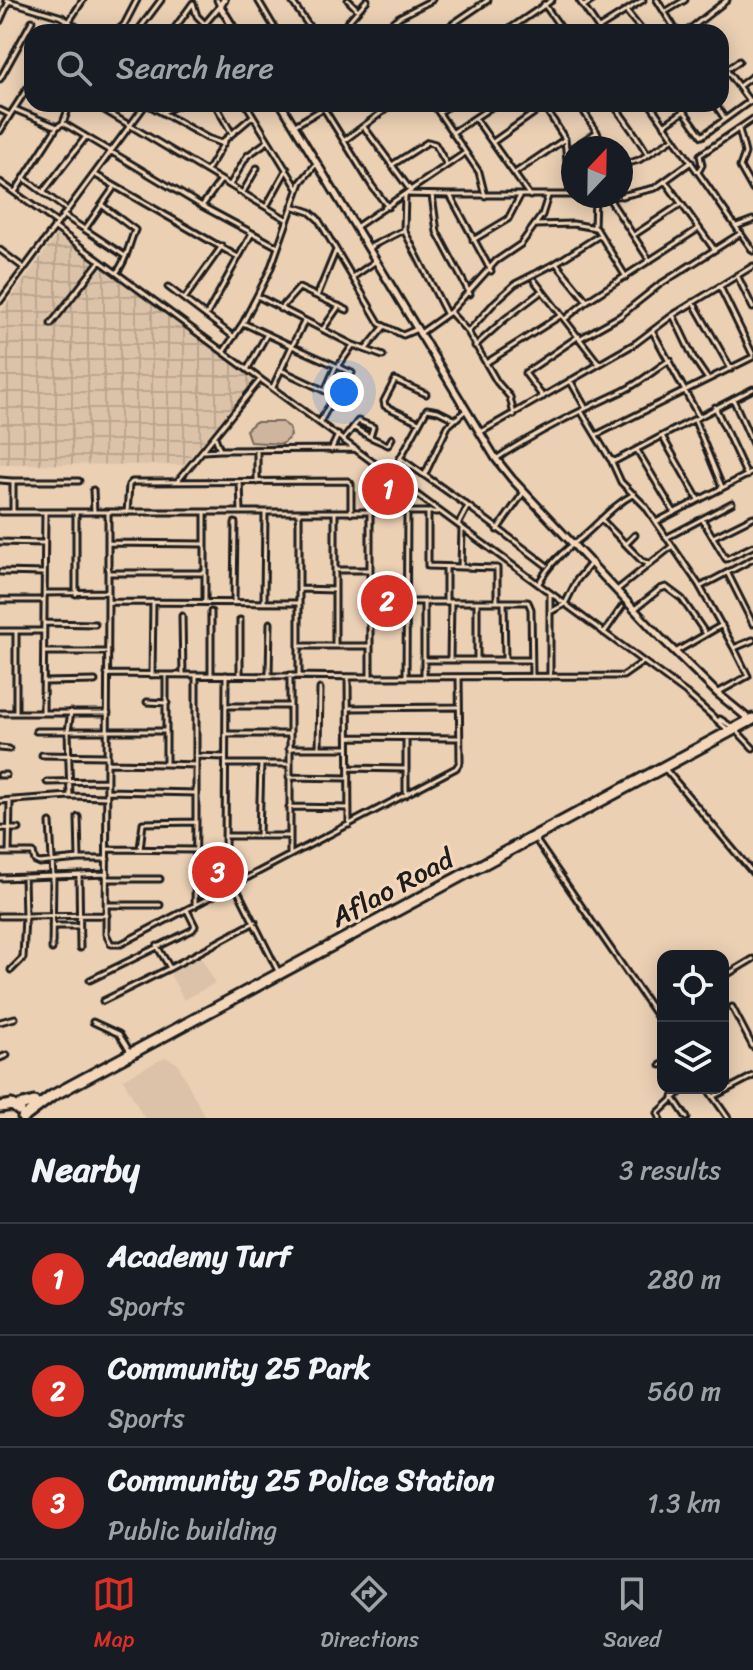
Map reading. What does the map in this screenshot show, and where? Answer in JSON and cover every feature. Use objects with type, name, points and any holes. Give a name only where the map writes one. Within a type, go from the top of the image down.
[{"type":"highway","name":"Aflao Road","points":[[6,1105],[23,1107],[52,1096],[730,729],[752,720]]},
{"type":"highway","name":"Aflao Road","points":[[23,1118],[52,1096]]},
{"type":"highway","points":[[6,1105],[23,1118]]},
{"type":"street","points":[[0,21],[7,0],[58,16],[72,24]]},
{"type":"street","points":[[69,22],[83,0]]},
{"type":"street","points":[[125,24],[137,0]]},
{"type":"street","points":[[143,24],[161,0]]},
{"type":"street","points":[[258,0],[272,24]]},
{"type":"street","points":[[291,0],[308,24]]},
{"type":"street","points":[[348,0],[358,10]]},
{"type":"street","points":[[346,24],[367,0]]},
{"type":"street","points":[[390,24],[432,0]]},
{"type":"street","points":[[453,24],[488,0]]},
{"type":"street","points":[[516,24],[552,0]]},
{"type":"street","points":[[579,0],[596,24]]},
{"type":"street","points":[[584,6],[593,0]]},
{"type":"street","points":[[608,24],[643,0]]},
{"type":"street","points":[[657,0],[672,24]]},
{"type":"street","points":[[665,12],[685,0]]},
{"type":"street","points":[[696,24],[727,0]]},
{"type":"street","points":[[178,24],[193,3],[197,16],[205,24],[220,2],[232,24]]},
{"type":"street","points":[[544,4],[558,24]]},
{"type":"street","points":[[626,11],[637,24]]},
{"type":"street","points":[[0,79],[24,36]]},
{"type":"street","points":[[729,68],[739,61]]},
{"type":"street","points":[[664,125],[683,112],[702,136],[751,101],[729,74]]},
{"type":"street","points":[[739,86],[751,77]]},
{"type":"street","points":[[0,131],[24,93]]},
{"type":"street","points":[[14,109],[57,127]]},
{"type":"street","points":[[0,110],[10,115]]},
{"type":"street","points":[[15,192],[57,127],[63,123],[67,112]]},
{"type":"street","points":[[108,112],[287,220]]},
{"type":"street","points":[[0,301],[140,112]]},
{"type":"street","points":[[163,112],[207,138],[225,141]]},
{"type":"street","points":[[220,112],[231,132]]},
{"type":"street","points":[[251,112],[298,189]]},
{"type":"street","points":[[286,112],[496,459],[655,631],[717,693],[752,720]]},
{"type":"street","points":[[295,125],[313,112]]},
{"type":"street","points":[[326,112],[388,207]]},
{"type":"street","points":[[344,140],[383,112]]},
{"type":"street","points":[[452,133],[484,112]]},
{"type":"street","points":[[493,142],[534,112]]},
{"type":"street","points":[[548,112],[563,136]]},
{"type":"street","points":[[584,112],[598,136]]},
{"type":"street","points":[[618,112],[629,130],[640,139],[648,155]]},
{"type":"street","points":[[655,112],[753,251]]},
{"type":"street","points":[[720,112],[725,119]]},
{"type":"street","points":[[439,113],[481,176],[485,196]]},
{"type":"street","points":[[207,171],[231,132],[253,116]]},
{"type":"street","points":[[475,118],[530,196]]},
{"type":"street","points":[[698,172],[702,165],[700,155],[753,119]]},
{"type":"street","points":[[63,123],[202,206],[278,247]]},
{"type":"street","points":[[364,127],[392,165],[407,193],[404,230],[449,313],[468,332],[512,402],[514,415]]},
{"type":"street","points":[[739,129],[745,153],[740,167],[753,190]]},
{"type":"street","points":[[591,136],[597,132]]},
{"type":"street","points":[[43,192],[85,138]]},
{"type":"street","points":[[633,163],[674,138]]},
{"type":"street","points":[[230,185],[252,149],[268,141]]},
{"type":"street","points":[[392,165],[428,142],[435,144],[447,165]]},
{"type":"street","points":[[515,173],[561,142]]},
{"type":"street","points":[[355,227],[465,153]]},
{"type":"street","points":[[633,194],[644,192],[665,181],[691,162]]},
{"type":"street","points":[[224,351],[257,296],[298,189],[317,163]]},
{"type":"street","points":[[243,192],[257,168]]},
{"type":"street","points":[[266,207],[287,169]]},
{"type":"street","points":[[94,174],[238,257]]},
{"type":"street","points":[[25,179],[67,210]]},
{"type":"street","points":[[202,206],[221,180]]},
{"type":"street","points":[[665,181],[714,249]]},
{"type":"street","points":[[0,182],[100,261],[637,657],[753,748]]},
{"type":"street","points":[[85,229],[115,186]]},
{"type":"street","points":[[407,193],[561,195]]},
{"type":"street","points":[[432,195],[437,232],[470,294]]},
{"type":"street","points":[[450,195],[491,271]]},
{"type":"street","points":[[473,240],[508,219],[520,196]]},
{"type":"street","points":[[292,206],[313,214],[384,327],[403,335],[418,332],[449,313],[470,294],[502,257],[518,247],[536,225],[548,196]]},
{"type":"street","points":[[634,235],[681,204]]},
{"type":"street","points":[[103,206],[135,230],[125,264],[117,273]]},
{"type":"street","points":[[594,208],[594,228]]},
{"type":"street","points":[[616,208],[650,261]]},
{"type":"street","points":[[63,215],[125,256]]},
{"type":"street","points":[[737,226],[753,220]]},
{"type":"street","points":[[536,225],[573,224],[594,228],[626,277]]},
{"type":"street","points":[[486,363],[698,229]]},
{"type":"street","points":[[368,248],[404,230]]},
{"type":"street","points":[[206,316],[252,233]]},
{"type":"street","points":[[543,397],[525,373],[580,337],[620,316],[659,285],[741,233]]},
{"type":"street","points":[[468,332],[508,290],[600,235]]},
{"type":"street","points":[[185,299],[222,246]]},
{"type":"street","points":[[0,250],[24,268]]},
{"type":"street","points":[[317,295],[336,250]]},
{"type":"street","points":[[51,324],[100,261]]},
{"type":"street","points":[[352,278],[376,261]]},
{"type":"street","points":[[556,263],[587,301]]},
{"type":"street","points":[[481,432],[599,364],[753,266]]},
{"type":"street","points":[[737,275],[753,308]]},
{"type":"street","points":[[534,280],[599,364]]},
{"type":"street","points":[[596,435],[753,356],[719,286]]},
{"type":"street","points":[[168,287],[234,337]]},
{"type":"street","points":[[280,309],[299,288],[347,310]]},
{"type":"street","points":[[475,346],[542,291]]},
{"type":"street","points":[[257,296],[304,322],[383,356]]},
{"type":"street","points":[[693,302],[731,369]]},
{"type":"street","points":[[322,330],[339,306]]},
{"type":"street","points":[[673,315],[708,380]]},
{"type":"street","points":[[273,387],[304,322]]},
{"type":"street","points":[[243,323],[352,373]]},
{"type":"street","points":[[366,349],[384,327]]},
{"type":"street","points":[[652,331],[687,391],[695,427],[722,487]]},
{"type":"street","points":[[248,368],[267,334]]},
{"type":"street","points":[[325,391],[337,366],[353,345]]},
{"type":"street","points":[[496,459],[583,409],[624,390],[670,360]]},
{"type":"street","points":[[281,370],[336,396],[320,422]]},
{"type":"street","points":[[177,482],[261,378]]},
{"type":"street","points":[[419,422],[385,406],[384,401],[395,380],[426,394]]},
{"type":"street","points":[[570,380],[621,482],[656,522],[700,587],[750,675],[717,693]]},
{"type":"street","points":[[613,461],[753,389]]},
{"type":"street","points":[[733,399],[753,444]]},
{"type":"street","points":[[715,407],[747,476]]},
{"type":"street","points":[[391,475],[429,408],[454,419]]},
{"type":"street","points":[[425,474],[446,428],[467,410]]},
{"type":"street","points":[[350,417],[373,427],[370,437]]},
{"type":"street","points":[[344,439],[358,421]]},
{"type":"street","points":[[353,427],[387,445],[392,438]]},
{"type":"street","points":[[331,450],[338,435]]},
{"type":"street","points":[[662,436],[698,499]]},
{"type":"street","points":[[215,437],[220,450]]},
{"type":"street","points":[[204,451],[356,449]]},
{"type":"street","points":[[637,449],[674,512]]},
{"type":"street","points":[[257,451],[257,482]]},
{"type":"street","points":[[400,458],[548,566]]},
{"type":"street","points":[[656,522],[753,472]]},
{"type":"street","points":[[0,480],[79,481]]},
{"type":"street","points":[[13,481],[13,512]]},
{"type":"street","points":[[127,513],[130,483],[348,481],[351,484],[351,513]]},
{"type":"street","points":[[240,482],[241,512]]},
{"type":"street","points":[[93,490],[94,512]]},
{"type":"street","points":[[497,530],[524,492]]},
{"type":"street","points":[[538,584],[548,566],[572,542],[634,494]]},
{"type":"street","points":[[666,538],[732,503]]},
{"type":"street","points":[[461,567],[460,526],[468,506]]},
{"type":"street","points":[[370,511],[370,677]]},
{"type":"street","points":[[406,677],[407,511]]},
{"type":"street","points":[[0,512],[440,512]]},
{"type":"street","points":[[43,712],[45,512]]},
{"type":"street","points":[[428,512],[427,564],[430,567],[497,568],[497,602]]},
{"type":"street","points":[[76,513],[76,594]]},
{"type":"street","points":[[108,513],[107,938],[111,944],[118,945],[195,906],[458,766],[459,677]]},
{"type":"street","points":[[205,513],[205,602]]},
{"type":"street","points":[[264,602],[265,513]]},
{"type":"street","points":[[299,513],[299,675]]},
{"type":"street","points":[[335,513],[335,646]]},
{"type":"street","points":[[713,537],[753,517]]},
{"type":"street","points":[[601,519],[642,561],[644,567]]},
{"type":"street","points":[[702,519],[726,559],[753,546]]},
{"type":"street","points":[[234,602],[235,523]]},
{"type":"street","points":[[626,544],[635,535]]},
{"type":"street","points":[[0,542],[45,543]]},
{"type":"street","points":[[109,543],[205,544]]},
{"type":"street","points":[[617,590],[671,547]]},
{"type":"street","points":[[700,587],[753,559]]},
{"type":"street","points":[[642,561],[649,563]]},
{"type":"street","points":[[550,612],[565,604],[577,580],[592,562]]},
{"type":"street","points":[[446,567],[450,660]]},
{"type":"street","points":[[336,570],[370,570]]},
{"type":"street","points":[[0,572],[44,573]]},
{"type":"street","points":[[727,572],[753,624]]},
{"type":"street","points":[[109,573],[205,573]]},
{"type":"street","points":[[636,608],[666,587],[682,599],[706,634]]},
{"type":"street","points":[[300,589],[335,590]]},
{"type":"street","points":[[371,590],[406,590]]},
{"type":"street","points":[[45,593],[108,592]]},
{"type":"street","points":[[550,593],[550,677]]},
{"type":"street","points":[[0,600],[44,600]]},
{"type":"street","points":[[108,602],[299,603]]},
{"type":"street","points":[[152,675],[153,602]]},
{"type":"street","points":[[406,602],[528,602],[532,676]]},
{"type":"street","points":[[424,602],[424,677]]},
{"type":"street","points":[[477,602],[477,660]]},
{"type":"street","points":[[504,602],[505,660]]},
{"type":"street","points":[[604,633],[622,607]]},
{"type":"street","points":[[211,612],[211,675]]},
{"type":"street","points":[[182,616],[183,675]]},
{"type":"street","points":[[240,620],[240,675]]},
{"type":"street","points":[[44,623],[95,624]]},
{"type":"street","points":[[269,675],[270,623]]},
{"type":"street","points":[[677,651],[722,625]]},
{"type":"street","points":[[0,631],[44,631]]},
{"type":"street","points":[[16,631],[16,712]]},
{"type":"street","points":[[734,648],[753,640]]},
{"type":"street","points":[[300,646],[370,646]]},
{"type":"street","points":[[44,652],[108,652]]},
{"type":"street","points":[[634,667],[637,657]]},
{"type":"street","points":[[424,660],[530,660]]},
{"type":"street","points":[[107,674],[623,676],[643,662]]},
{"type":"street","points":[[166,675],[166,764]]},
{"type":"street","points":[[195,906],[196,675]]},
{"type":"street","points":[[225,857],[226,675]]},
{"type":"street","points":[[290,675],[290,855]]},
{"type":"street","points":[[348,676],[349,825]]},
{"type":"street","points":[[44,682],[95,681]]},
{"type":"street","points":[[319,748],[320,689]]},
{"type":"street","points":[[147,702],[167,703]]},
{"type":"street","points":[[227,706],[289,706]]},
{"type":"street","points":[[349,708],[459,707]]},
{"type":"street","points":[[70,796],[68,731],[71,712]]},
{"type":"street","points":[[0,713],[108,713]]},
{"type":"street","points":[[36,731],[166,731]]},
{"type":"street","points":[[226,734],[289,734]]},
{"type":"street","points":[[349,737],[459,738]]},
{"type":"street","points":[[406,738],[406,795]]},
{"type":"street","points":[[0,748],[9,749]]},
{"type":"street","points":[[289,748],[348,748]]},
{"type":"street","points":[[42,755],[107,756]]},
{"type":"street","points":[[196,756],[226,757]]},
{"type":"street","points":[[107,763],[196,765]]},
{"type":"street","points":[[226,764],[289,764]]},
{"type":"street","points":[[259,836],[261,764]]},
{"type":"street","points":[[664,767],[753,873]]},
{"type":"street","points":[[348,768],[406,769]]},
{"type":"street","points":[[0,775],[6,775]]},
{"type":"street","points":[[289,777],[348,778]]},
{"type":"street","points":[[47,782],[107,781]]},
{"type":"street","points":[[0,801],[107,794],[196,793]]},
{"type":"street","points":[[9,853],[10,801]]},
{"type":"street","points":[[289,807],[349,808]]},
{"type":"street","points":[[78,817],[79,859]]},
{"type":"street","points":[[140,849],[143,823],[196,822]]},
{"type":"street","points":[[50,823],[52,949]]},
{"type":"street","points":[[0,828],[19,829]]},
{"type":"street","points":[[226,836],[290,836]]},
{"type":"street","points":[[534,837],[657,1017]]},
{"type":"street","points":[[107,849],[195,850]]},
{"type":"street","points":[[0,853],[33,853],[37,862],[52,863],[107,859]]},
{"type":"street","points":[[79,876],[80,948]]},
{"type":"street","points":[[0,878],[107,876],[160,879]]},
{"type":"street","points":[[11,970],[23,958],[24,877]]},
{"type":"street","points":[[235,885],[279,973]]},
{"type":"street","points":[[107,906],[160,905]]},
{"type":"street","points":[[90,980],[194,929],[187,910]]},
{"type":"street","points":[[0,916],[107,915]]},
{"type":"street","points":[[103,1001],[255,922]]},
{"type":"street","points":[[52,926],[79,926]]},
{"type":"street","points":[[157,946],[170,968]]},
{"type":"street","points":[[729,973],[753,959]]},
{"type":"street","points":[[732,1007],[753,1047]]},
{"type":"street","points":[[0,1022],[15,1018]]},
{"type":"street","points":[[93,1022],[119,1034],[130,1053]]},
{"type":"street","points":[[0,1058],[7,1055]]},
{"type":"street","points":[[713,1097],[753,1076]]},
{"type":"street","points":[[660,1118],[658,1113],[677,1094]]},
{"type":"street","points":[[711,1094],[728,1118]]},
{"type":"street","points":[[673,1097],[687,1118]]},
{"type":"shaded area","points":[[57,235],[255,380],[183,465],[0,464],[0,313]]},
{"type":"shaded area","points":[[255,422],[282,422],[289,427],[291,436],[282,444],[250,442],[246,430]]},
{"type":"shaded area","points":[[199,953],[215,983],[184,1000],[168,970]]},
{"type":"shaded area","points":[[166,1057],[178,1064],[205,1118],[144,1118],[123,1079]]},
{"type":"place","name":"Academy Turf","points":[[388,489]]},
{"type":"place","name":"Community 25 Park","points":[[387,601]]},
{"type":"place","name":"Community 25 Police Station","points":[[218,872]]}]
